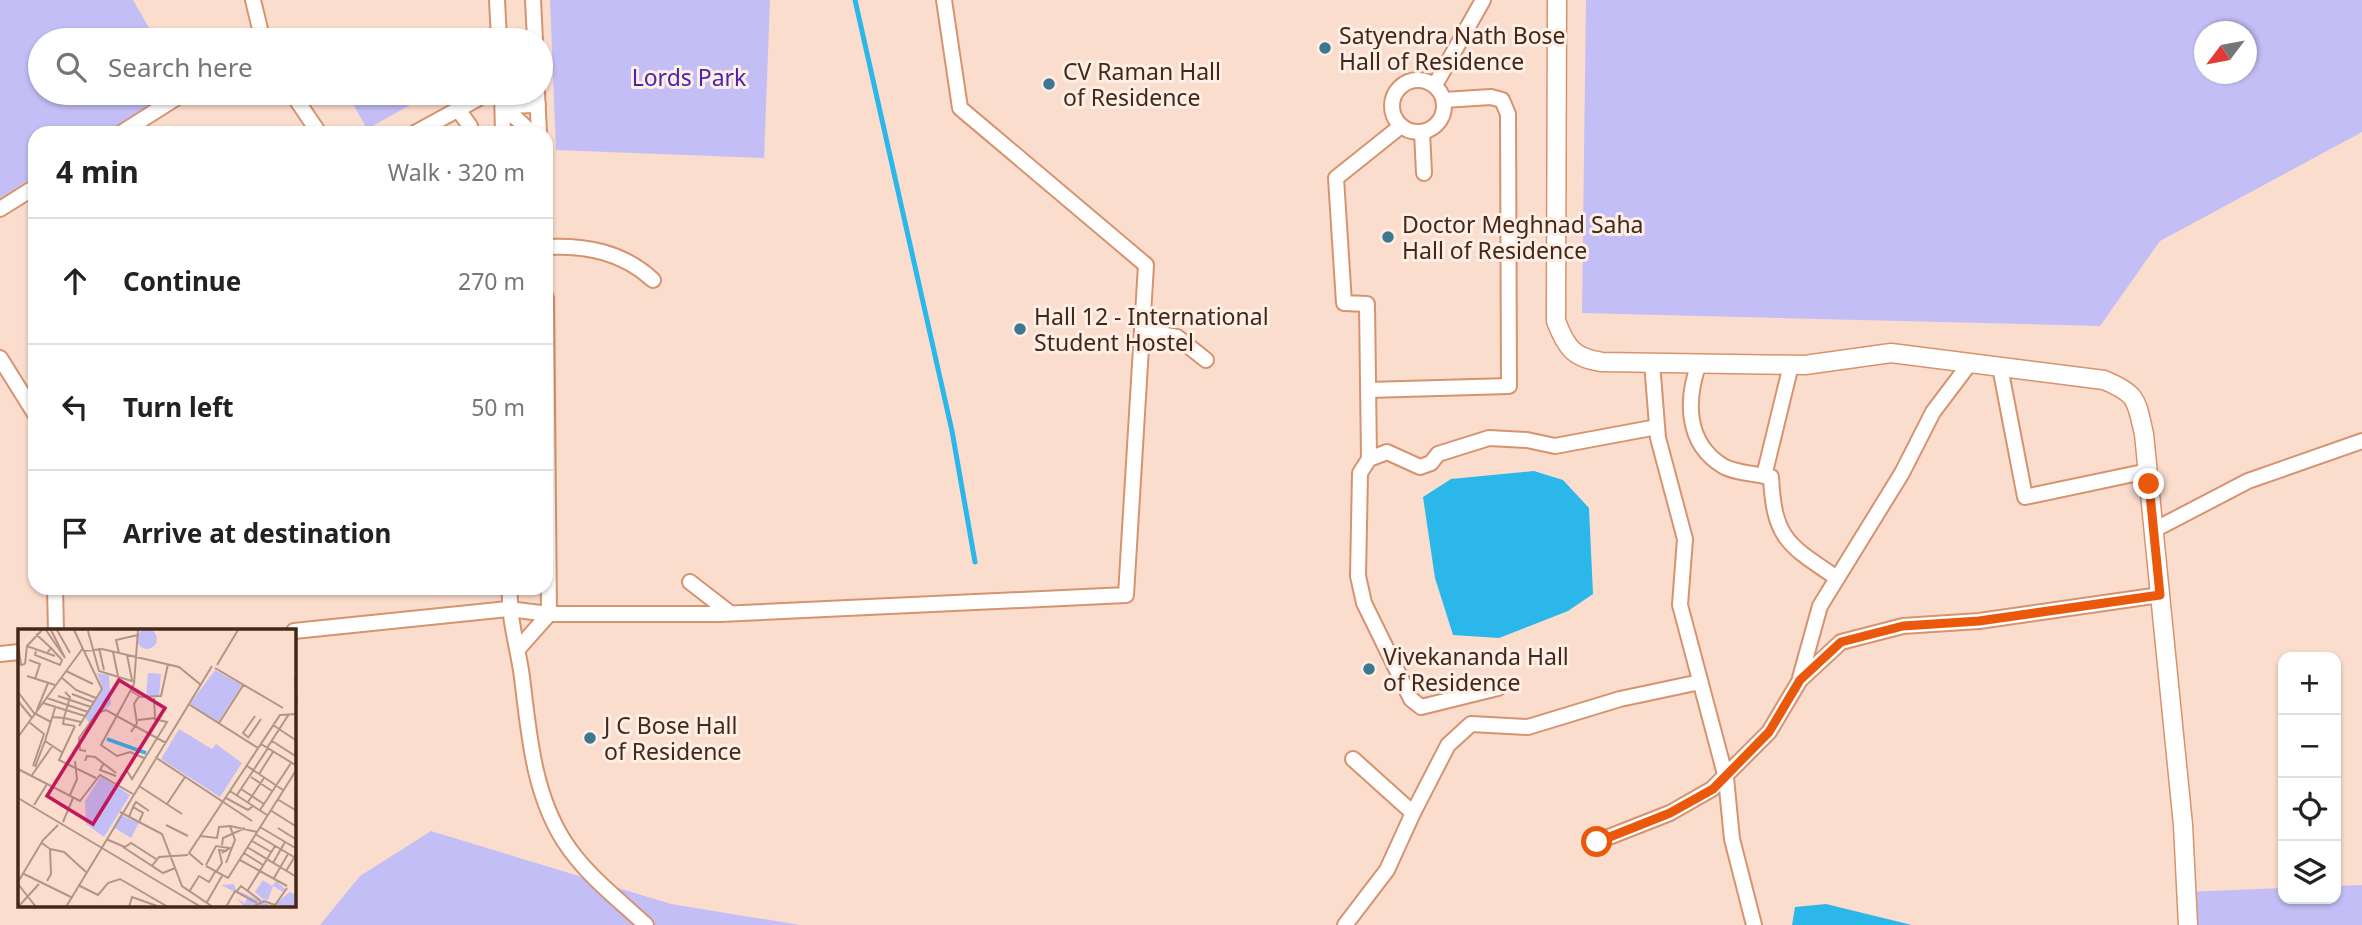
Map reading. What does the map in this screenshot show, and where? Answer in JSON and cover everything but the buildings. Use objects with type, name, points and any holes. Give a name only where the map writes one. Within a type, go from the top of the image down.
[{"type":"street","points":[[253,0],[260,28]]},
{"type":"street","points":[[496,0],[498,28]]},
{"type":"street","points":[[533,0],[534,28]]},
{"type":"street","points":[[296,631],[509,609],[549,614],[730,613],[1126,595],[1146,265],[960,108],[944,0]]},
{"type":"street","points":[[1435,85],[1483,0]]},
{"type":"street","points":[[1557,0],[1556,321],[1564,343],[1583,359],[1791,365],[1891,353],[2104,380],[2128,390],[2137,405],[2144,434],[2183,825],[2188,925]]},
{"type":"street","points":[[1419,79],[1435,85],[1444,100],[1442,117],[1430,130],[1422,132],[1401,126],[1391,107],[1396,90],[1402,84],[1419,79]]},
{"type":"street","points":[[1368,390],[1509,386],[1508,114],[1502,100],[1491,97],[1444,100]]},
{"type":"street","points":[[132,126],[165,105]]},
{"type":"street","points":[[300,105],[314,126]]},
{"type":"street","points":[[429,126],[469,105]]},
{"type":"street","points":[[502,105],[503,126]]},
{"type":"street","points":[[507,105],[527,126]]},
{"type":"street","points":[[538,105],[539,126]]},
{"type":"street","points":[[459,111],[470,126]]},
{"type":"street","points":[[1401,126],[1336,178],[1344,303],[1367,304],[1369,458],[1360,473],[1358,576],[1364,603],[1411,699],[1421,707],[1498,688]]},
{"type":"street","points":[[1422,132],[1424,173]]},
{"type":"street","points":[[0,209],[28,191]]},
{"type":"street","points":[[553,247],[591,247],[637,265],[653,280]]},
{"type":"street","points":[[1142,331],[1177,337],[1206,360]]},
{"type":"street","points":[[0,358],[28,403]]},
{"type":"street","points":[[1651,363],[1657,427],[1685,539],[1680,605],[1726,778],[1732,839],[1754,925]]},
{"type":"street","points":[[1699,363],[1689,391],[1690,416],[1703,448],[1724,467],[1771,477],[1775,521],[1786,540],[1837,578]]},
{"type":"street","points":[[1597,842],[1670,813],[1713,789],[1769,732],[1800,680],[1820,606],[1902,473],[1933,412],[1969,363]]},
{"type":"street","points":[[1764,476],[1791,365]]},
{"type":"street","points":[[2000,367],[2025,496],[2148,471]]},
{"type":"street","points":[[1369,458],[1387,452],[1420,467],[1432,463],[1438,454],[1489,438],[1555,446],[1657,427]]},
{"type":"street","points":[[2154,530],[2248,481],[2362,441]]},
{"type":"street","points":[[690,582],[730,613]]},
{"type":"street","points":[[55,595],[56,629]]},
{"type":"street","points":[[510,595],[509,609],[518,649],[531,749],[544,800],[565,842],[598,882],[646,925]]},
{"type":"street","points":[[518,649],[549,614],[549,595]]},
{"type":"street","points":[[1800,680],[1841,642],[1903,626],[1979,621],[2160,595]]},
{"type":"street","points":[[0,654],[18,652]]},
{"type":"street","points":[[1345,925],[1387,870],[1448,745],[1471,724],[1528,727],[1620,699],[1700,682]]},
{"type":"street","points":[[1353,759],[1413,813]]},
{"type":"green space","points":[[0,0],[133,0],[149,28],[28,28],[28,105],[150,105],[116,126],[28,126],[28,180],[0,198]]},
{"type":"green space","name":"Lords Park","points":[[550,0],[770,0],[764,158],[556,150]]},
{"type":"green space","points":[[1586,0],[2362,0],[2362,132],[2160,241],[2100,326],[1582,313]]},
{"type":"green space","points":[[354,105],[410,105],[372,126],[365,126]]},
{"type":"green space","points":[[431,831],[671,904],[800,925],[320,925],[360,876]]},
{"type":"green space","points":[[2362,885],[2362,925],[2188,925],[2186,892],[2278,888],[2278,904],[2341,904],[2341,886]]},
{"type":"water","points":[[1534,471],[1563,480],[1589,508],[1593,594],[1568,611],[1499,638],[1453,635],[1435,578],[1423,497],[1451,479]]},
{"type":"water","points":[[1826,904],[1912,925],[1792,925],[1795,907]]},
{"type":"waterway","points":[[855,0],[952,431],[975,562]]},
{"type":"place","name":"Satyendra Nath Bose Hall of Residence","points":[[1325,48]]},
{"type":"place","name":"CV Raman Hall of Residence","points":[[1049,84]]},
{"type":"place","name":"Doctor Meghnad Saha Hall of Residence","points":[[1388,237]]},
{"type":"place","name":"Hall 12 - International Student Hostel","points":[[1020,329]]},
{"type":"place","name":"Vivekananda Hall of Residence","points":[[1369,669]]},
{"type":"place","name":"J C Bose Hall of Residence","points":[[590,738]]},
{"type":"route","points":[[1597,842],[1670,813],[1713,789],[1769,732],[1800,680],[1841,642],[1903,626],[1979,621],[2160,595],[2149,484]]}]
